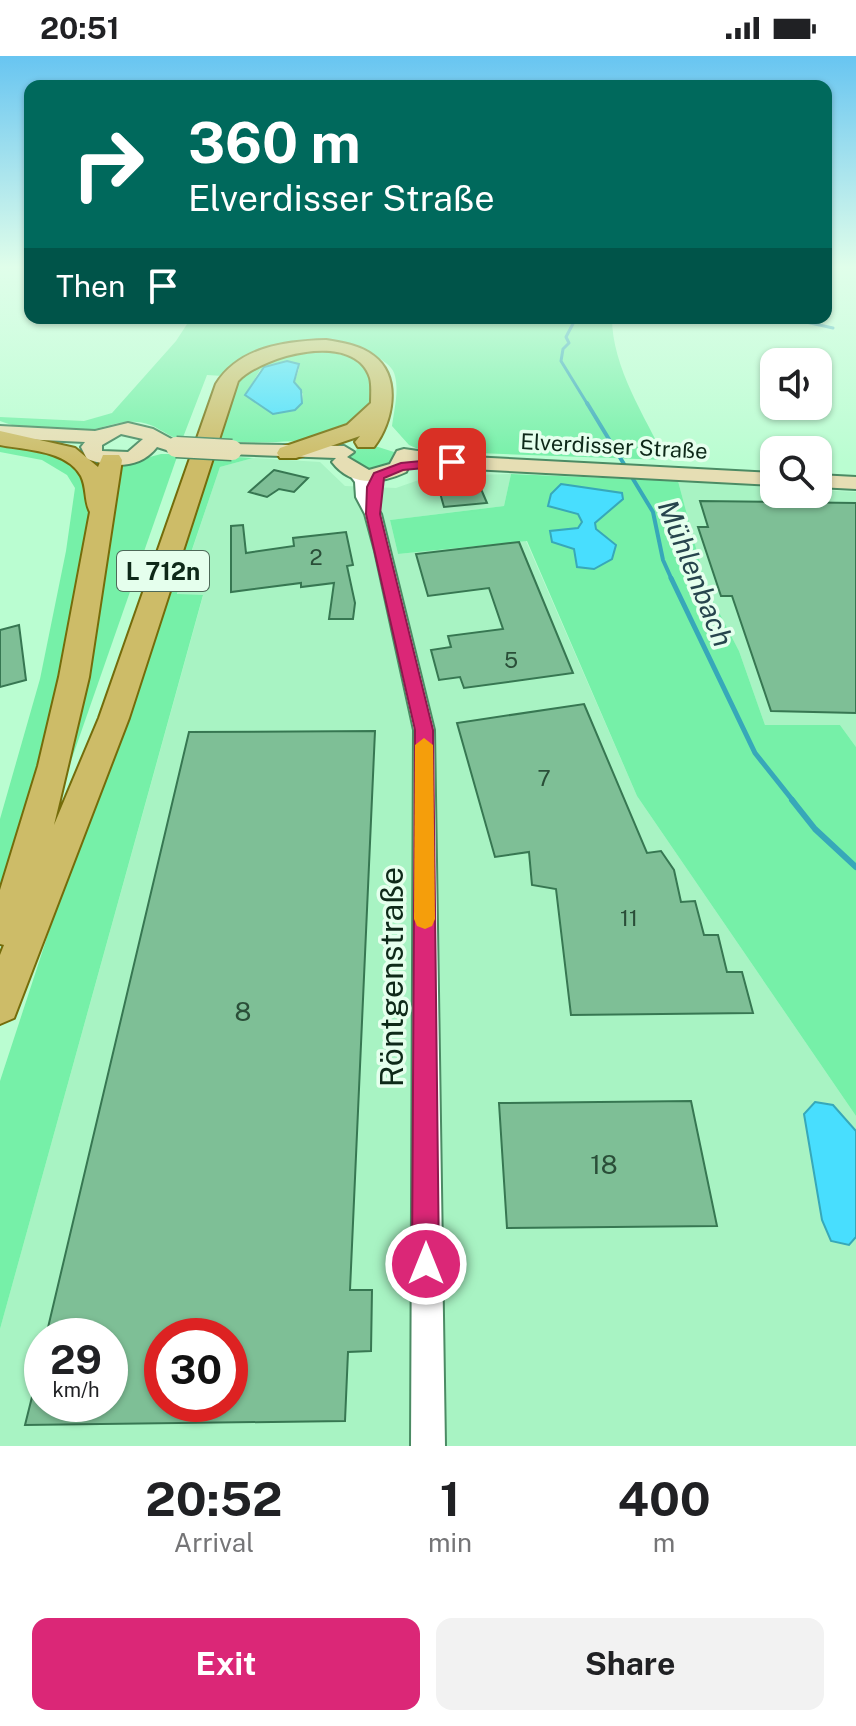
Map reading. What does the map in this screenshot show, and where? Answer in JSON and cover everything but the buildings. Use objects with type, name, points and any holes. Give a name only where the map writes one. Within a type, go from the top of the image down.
[{"type":"main road","points":[[332,343],[365,351],[390,371],[394,387],[387,438],[400,456]]},
{"type":"main road","points":[[222,437],[231,376],[261,356],[284,349],[327,346],[362,355],[381,373],[383,391],[375,431],[347,463]]},
{"type":"main road","points":[[288,453],[355,430],[371,415],[383,391]]},
{"type":"main road","points":[[10,947],[74,677],[100,519],[100,448],[113,430],[135,429],[145,431],[147,446]]},
{"type":"main road","points":[[0,435],[100,448],[176,447],[222,437],[347,463],[379,476],[400,456]]},
{"type":"main road","points":[[0,435],[56,448],[86,466],[96,479],[100,519]]},
{"type":"main road","name":"L 712n","points":[[0,1004],[10,947],[114,718],[222,437]]},
{"type":"main road","points":[[366,442],[400,456]]},
{"type":"main road","name":"Elverdisser Straße","points":[[400,456],[452,462],[760,478]]},
{"type":"main road","points":[[832,482],[856,483]]},
{"type":"street","name":"Röntgenstraße","points":[[347,463],[373,514],[424,730],[428,1446]]},
{"type":"street","name":"Röntgenstraße","points":[[373,514],[374,487],[379,476]]},
{"type":"shaded area","points":[[182,332],[613,332],[624,373],[666,460],[423,451],[409,445],[392,426],[396,388],[391,368],[361,349],[341,345],[301,349],[223,376],[207,375],[182,440],[137,422],[61,432],[29,429],[0,421],[0,417],[84,421],[112,413]]},
{"type":"shaded area","points":[[325,351],[351,357],[371,374],[371,395],[365,414],[356,424],[342,431],[306,440],[210,441],[230,383],[275,354]],"holes":[[[287,361],[299,369],[294,383],[303,394],[302,403],[273,414],[245,395],[260,370]]]},
{"type":"shaded area","points":[[0,442],[64,454],[92,483],[91,521],[38,782],[0,909],[0,819],[40,679],[66,551],[75,488],[67,475],[42,460],[0,452]]},
{"type":"shaded area","points":[[375,446],[394,452],[397,458],[390,467],[369,472],[349,459],[357,449]]},
{"type":"shaded area","points":[[161,454],[178,454],[71,761],[116,466]]},
{"type":"shaded area","points":[[205,455],[253,458],[220,467],[177,594],[203,595],[0,1329],[0,1081]]},
{"type":"shaded area","points":[[253,458],[320,462],[345,486],[396,488],[430,476],[511,474],[504,506],[390,520],[398,554],[526,541],[637,796],[856,1116],[856,1446],[0,1446],[0,1329],[203,596],[177,595],[220,467]]},
{"type":"shaded area","points":[[511,474],[678,481],[707,589],[739,651],[765,725],[840,725],[856,747],[856,1116],[637,796],[527,541],[398,554],[390,520],[504,506]]},
{"type":"shaded area","points":[[678,481],[760,486],[760,508],[832,508],[832,491],[856,492],[856,747],[840,725],[765,725],[739,651],[707,589]]},
{"type":"water","points":[[287,361],[299,364],[294,382],[301,390],[302,403],[295,410],[273,414],[245,395],[264,367]]},
{"type":"water","points":[[561,484],[622,493],[623,499],[595,523],[596,529],[616,545],[612,559],[594,569],[577,567],[574,549],[552,542],[550,531],[578,528],[582,522],[578,514],[548,506],[551,494]]},
{"type":"water","points":[[815,1102],[833,1105],[856,1131],[856,1237],[849,1245],[831,1241],[822,1220],[804,1114]]},
{"type":"waterway","name":"Mühlenbach","points":[[569,332],[566,337],[569,343],[563,349],[561,361],[588,405]]},
{"type":"waterway","name":"Mühlenbach","points":[[587,403],[653,512],[663,560],[672,580]]},
{"type":"waterway","name":"Mühlenbach","points":[[671,578],[755,753],[794,802]]},
{"type":"waterway","name":"Mühlenbach","points":[[792,800],[815,829],[856,867]]},
{"type":"slow traffic","points":[[424,745],[425,919]]},
{"type":"route","points":[[426,1264],[424,730],[373,514],[374,487],[379,476],[401,467],[452,462]]}]
